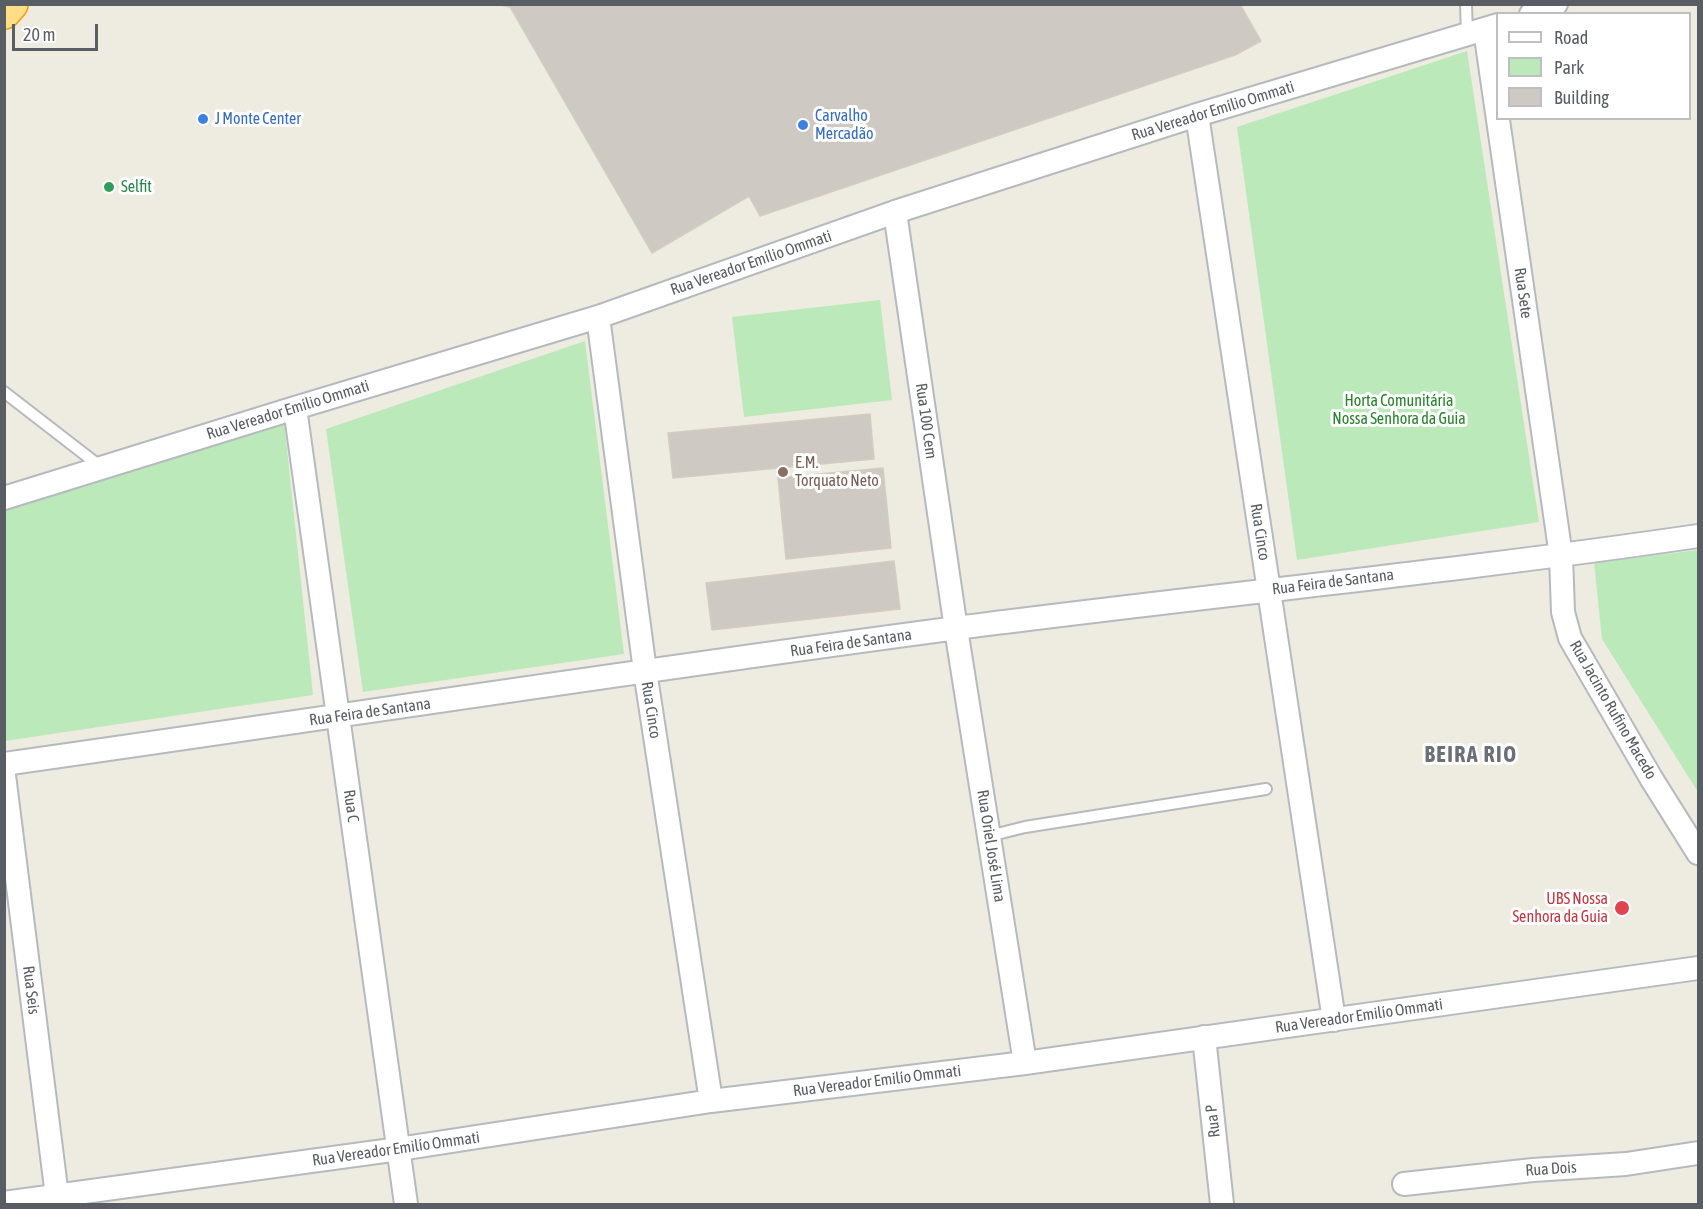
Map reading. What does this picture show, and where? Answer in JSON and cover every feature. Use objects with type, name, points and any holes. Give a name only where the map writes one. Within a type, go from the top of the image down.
[{"type":"highway","points":[[4,12],[11,4]]},
{"type":"street","points":[[1536,12],[1556,4]]},
{"type":"street","name":"Rua Vereador Emílio Ommati","points":[[7,495],[598,317],[895,213],[1197,115],[1483,30]]},
{"type":"street","name":"Rua Sete","points":[[1483,30],[1496,118]]},
{"type":"street","name":"Rua Cinco","points":[[1197,115],[1334,1020]]},
{"type":"street","name":"Rua Sete","points":[[1496,120],[1561,556]]},
{"type":"street","name":"Rua 100 Cem","points":[[895,213],[957,628]]},
{"type":"street","name":"Rua Cinco","points":[[598,317],[645,671],[711,1101]]},
{"type":"street","name":"Rua C","points":[[295,408],[406,1204]]},
{"type":"street","name":"Rua Feira de Santana","points":[[4,764],[957,628],[1561,556],[1698,536]]},
{"type":"street","name":"Rua Jacinto Rufino Macedo","points":[[1561,556],[1563,612],[1570,638],[1651,778],[1698,853]]},
{"type":"street","name":"Rua Oriel José Lima","points":[[957,628],[1025,1063]]},
{"type":"street","name":"Rua Seis","points":[[4,775],[57,1201]]},
{"type":"street","name":"Rua Vereador Emilío Ommati","points":[[57,1201],[711,1101],[1025,1063],[1698,968]]},
{"type":"street","name":"Rua P","points":[[1204,1037],[1222,1204]]},
{"type":"street","name":"Rua Dois","points":[[1404,1184],[1533,1170],[1626,1164],[1698,1153]]},
{"type":"street","points":[[4,1203],[57,1201]]},
{"type":"lane","points":[[1466,4],[1483,30]]},
{"type":"lane","points":[[4,392],[102,468]]},
{"type":"lane","points":[[989,836],[1025,827],[1266,789]]},
{"type":"green space","name":"Horta Comunitária Nossa Senhora da Guia","points":[[1467,51],[1539,522],[1297,560],[1237,127]]},
{"type":"green space","points":[[880,300],[892,400],[744,417],[732,317]]},
{"type":"green space","points":[[585,341],[624,654],[363,692],[326,429]]},
{"type":"green space","points":[[284,421],[313,695],[5,741],[4,511]]},
{"type":"green space","points":[[1698,550],[1698,792],[1602,639],[1594,563]]},
{"type":"building","name":"Carvalho Mercadão","points":[[495,4],[1240,4],[1261,41],[1235,55],[760,216],[749,196],[652,253],[510,7]]},
{"type":"building","points":[[870,414],[874,459],[673,478],[668,433]]},
{"type":"building","points":[[883,468],[891,548],[786,559],[778,478]]},
{"type":"building","points":[[894,561],[900,609],[712,630],[706,583]]},
{"type":"place","name":"J Monte Center","points":[[203,119]]},
{"type":"place","name":"Carvalho Mercadão","points":[[803,125]]},
{"type":"place","name":"Selfit","points":[[109,187]]},
{"type":"place","name":"E.M. Torquato Neto","points":[[783,472]]},
{"type":"place","name":"UBS Nossa Senhora da Guia","points":[[1622,908]]},
{"type":"district","name":"BEIRA RIO","points":[[1471,755]]}]
